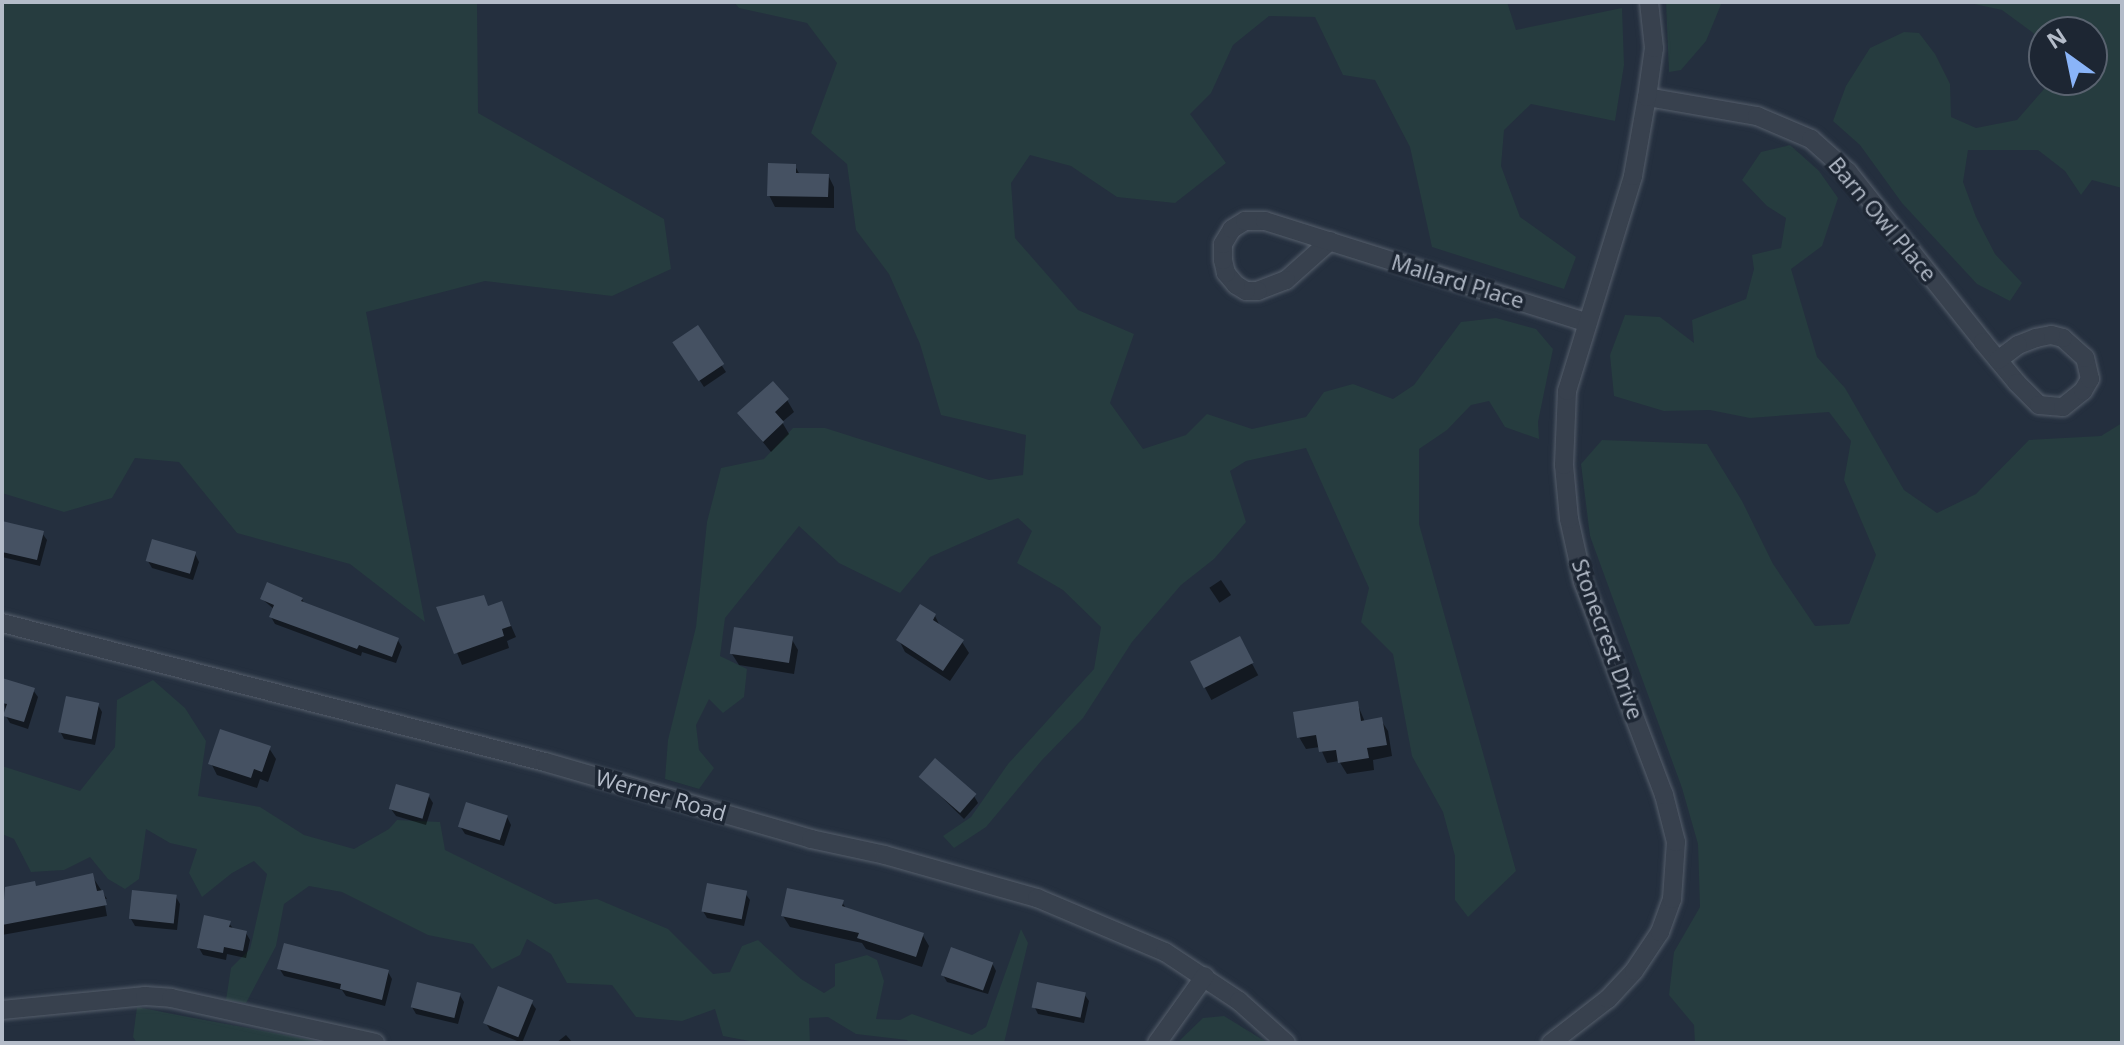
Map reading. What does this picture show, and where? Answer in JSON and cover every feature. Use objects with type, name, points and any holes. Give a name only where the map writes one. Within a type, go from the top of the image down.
[{"type":"street","name":"Stonecrest Drive","points":[[1551,1043],[1608,999],[1634,971],[1660,932],[1672,899],[1676,842],[1664,795],[1583,582],[1569,519],[1564,465],[1567,391],[1633,176],[1654,48],[1649,2]]},
{"type":"street","name":"Barn Owl Place","points":[[1647,97],[1757,116],[1811,139],[1848,172],[1998,360],[2039,405],[2050,409],[2073,401],[2090,379],[2085,358],[2063,338],[2036,338],[2018,345],[1998,360]]},
{"type":"street","name":"Mallard Place","points":[[1330,241],[1286,280],[1258,291],[1246,291],[1226,273],[1223,244],[1232,229],[1245,221],[1265,221],[1330,241],[1586,322]]},
{"type":"street","name":"Werner Road","points":[[2,623],[545,762],[811,839],[885,855],[1037,898],[1165,952],[1205,976],[1286,1043]]},
{"type":"street","points":[[1157,1043],[1205,976]]},
{"type":"street","points":[[2,1010],[145,996],[171,998],[375,1043]]},
{"type":"green space","points":[[2,2],[477,2],[478,113],[664,219],[671,269],[612,296],[485,281],[366,312],[425,622],[350,564],[237,533],[179,462],[135,458],[112,498],[64,512],[2,493]]},
{"type":"green space","points":[[734,2],[1507,2],[1516,30],[1622,8],[1624,65],[1615,121],[1531,104],[1504,130],[1501,166],[1520,217],[1576,257],[1564,289],[1432,247],[1410,147],[1375,80],[1343,75],[1315,17],[1269,16],[1233,45],[1211,93],[1190,114],[1226,163],[1175,203],[1117,197],[1071,166],[1030,155],[1011,183],[1015,238],[1078,310],[1134,334],[1110,403],[1143,449],[1186,435],[1207,414],[1252,429],[1306,417],[1324,392],[1353,384],[1393,399],[1414,385],[1461,322],[1496,318],[1536,329],[1553,349],[1538,422],[1539,439],[1505,427],[1489,401],[1471,405],[1447,430],[1419,449],[1419,524],[1516,871],[1468,917],[1455,900],[1455,856],[1443,812],[1412,756],[1393,654],[1361,622],[1369,588],[1306,448],[1246,461],[1230,471],[1246,522],[1214,559],[1181,585],[1132,642],[1083,718],[1042,760],[986,827],[954,848],[943,836],[971,817],[1008,764],[1094,669],[1101,627],[1063,590],[1017,563],[1032,531],[1018,518],[930,557],[900,593],[839,563],[799,526],[725,618],[720,656],[747,669],[744,697],[723,713],[709,699],[696,725],[699,750],[714,768],[699,789],[665,779],[668,740],[696,627],[707,522],[721,468],[764,459],[793,428],[825,428],[989,480],[1023,475],[1026,435],[941,415],[920,344],[889,274],[856,230],[847,164],[811,133],[837,63],[807,23],[739,8]]},
{"type":"green space","points":[[1666,2],[1722,2],[1706,41],[1681,70],[1669,72]]},
{"type":"green space","points":[[1965,2],[2122,2],[2122,188],[2092,180],[2081,195],[2065,171],[2038,150],[1968,150],[1963,182],[1976,217],[1995,254],[2022,283],[2010,301],[1977,284],[1902,203],[1860,145],[1833,121],[1846,86],[1870,48],[1904,32],[1919,33],[1935,54],[1950,84],[1951,117],[1976,128],[2017,120],[2038,96],[2108,96],[2108,16],[2028,16],[2028,29],[2002,10]]},
{"type":"green space","points":[[1790,145],[1819,171],[1838,198],[1822,246],[1791,269],[1817,357],[1845,388],[1904,490],[1937,513],[1976,494],[2029,440],[2101,436],[2122,423],[2122,1043],[1695,1043],[1694,1025],[1669,995],[1674,952],[1700,907],[1698,844],[1682,788],[1590,536],[1581,464],[1602,440],[1707,444],[1742,501],[1773,564],[1815,626],[1849,624],[1876,555],[1844,480],[1851,441],[1829,412],[1750,418],[1710,410],[1664,411],[1614,396],[1610,355],[1625,315],[1660,317],[1694,343],[1692,320],[1746,299],[1754,269],[1752,255],[1781,248],[1786,218],[1767,206],[1742,180],[1761,152]]},
{"type":"green space","points":[[153,680],[185,708],[206,741],[198,796],[260,807],[304,835],[354,849],[389,829],[397,820],[440,822],[445,850],[555,904],[597,899],[668,929],[713,974],[730,972],[742,946],[758,940],[801,979],[824,993],[835,986],[835,964],[867,955],[877,960],[884,981],[876,1019],[900,1020],[912,1014],[972,1035],[986,1027],[1021,929],[1028,943],[1004,1043],[910,1043],[907,1040],[856,1034],[828,1017],[809,1018],[810,1043],[760,1043],[723,1036],[715,1009],[682,1021],[636,1017],[612,985],[567,983],[551,954],[527,939],[520,955],[492,969],[473,944],[428,935],[342,892],[309,886],[284,904],[276,946],[246,1003],[226,1000],[231,968],[250,949],[267,874],[254,861],[232,873],[202,897],[189,873],[197,849],[170,843],[146,829],[139,879],[125,889],[108,879],[90,857],[64,870],[31,872],[14,839],[2,834],[2,766],[80,791],[115,747],[117,700]]},
{"type":"green space","points":[[137,1007],[317,1041],[137,1043],[133,1037]]},
{"type":"green space","points":[[1224,1016],[1268,1043],[1177,1043],[1203,1018]]},
{"type":"building","points":[[768,163],[796,164],[796,173],[829,174],[828,197],[767,196]]},
{"type":"building","points":[[698,325],[724,364],[699,381],[672,342]]},
{"type":"building","points":[[773,381],[789,399],[775,412],[784,422],[763,442],[737,413]]},
{"type":"building","points":[[2,521],[44,531],[37,560],[2,552]]},
{"type":"building","points":[[152,539],[196,552],[190,574],[146,561]]},
{"type":"building","points":[[267,582],[303,598],[301,601],[399,638],[392,657],[359,645],[357,649],[269,617],[274,605],[260,599]]},
{"type":"building","points":[[484,595],[488,606],[502,601],[511,626],[502,629],[504,636],[454,654],[436,607]]},
{"type":"building","points":[[920,604],[936,614],[933,620],[964,640],[943,671],[896,640]]},
{"type":"building","points":[[734,627],[793,636],[789,663],[730,654]]},
{"type":"building","points":[[1240,636],[1254,663],[1204,688],[1190,661]]},
{"type":"building","points":[[2,678],[35,688],[24,722],[3,716],[7,704],[2,703]]},
{"type":"building","points":[[66,696],[99,703],[92,739],[58,732]]},
{"type":"building","points":[[1358,701],[1361,721],[1382,717],[1387,745],[1367,748],[1369,758],[1338,763],[1336,750],[1319,752],[1316,735],[1297,738],[1293,712]]},
{"type":"building","points":[[220,729],[271,746],[262,772],[254,769],[251,778],[208,764]]},
{"type":"building","points":[[935,758],[977,794],[960,813],[919,777]]},
{"type":"building","points":[[396,784],[430,794],[422,819],[389,809]]},
{"type":"building","points":[[466,802],[508,816],[500,840],[458,827]]},
{"type":"building","points":[[93,873],[97,891],[103,890],[107,905],[2,925],[5,887],[35,881],[36,886]]},
{"type":"building","points":[[707,883],[747,891],[742,919],[701,911]]},
{"type":"building","points":[[787,888],[844,900],[842,906],[924,933],[916,957],[857,938],[859,933],[781,916]]},
{"type":"building","points":[[132,890],[177,895],[174,924],[129,919]]},
{"type":"building","points":[[204,915],[231,921],[229,927],[247,931],[243,951],[224,947],[223,953],[197,948]]},
{"type":"building","points":[[284,943],[389,970],[382,1000],[340,989],[341,984],[277,969]]},
{"type":"building","points":[[951,947],[993,962],[983,991],[941,975]]},
{"type":"building","points":[[417,982],[461,993],[454,1018],[411,1007]]},
{"type":"building","points":[[1037,982],[1086,992],[1081,1018],[1032,1007]]},
{"type":"building","points":[[498,986],[533,1000],[518,1037],[483,1023]]}]
